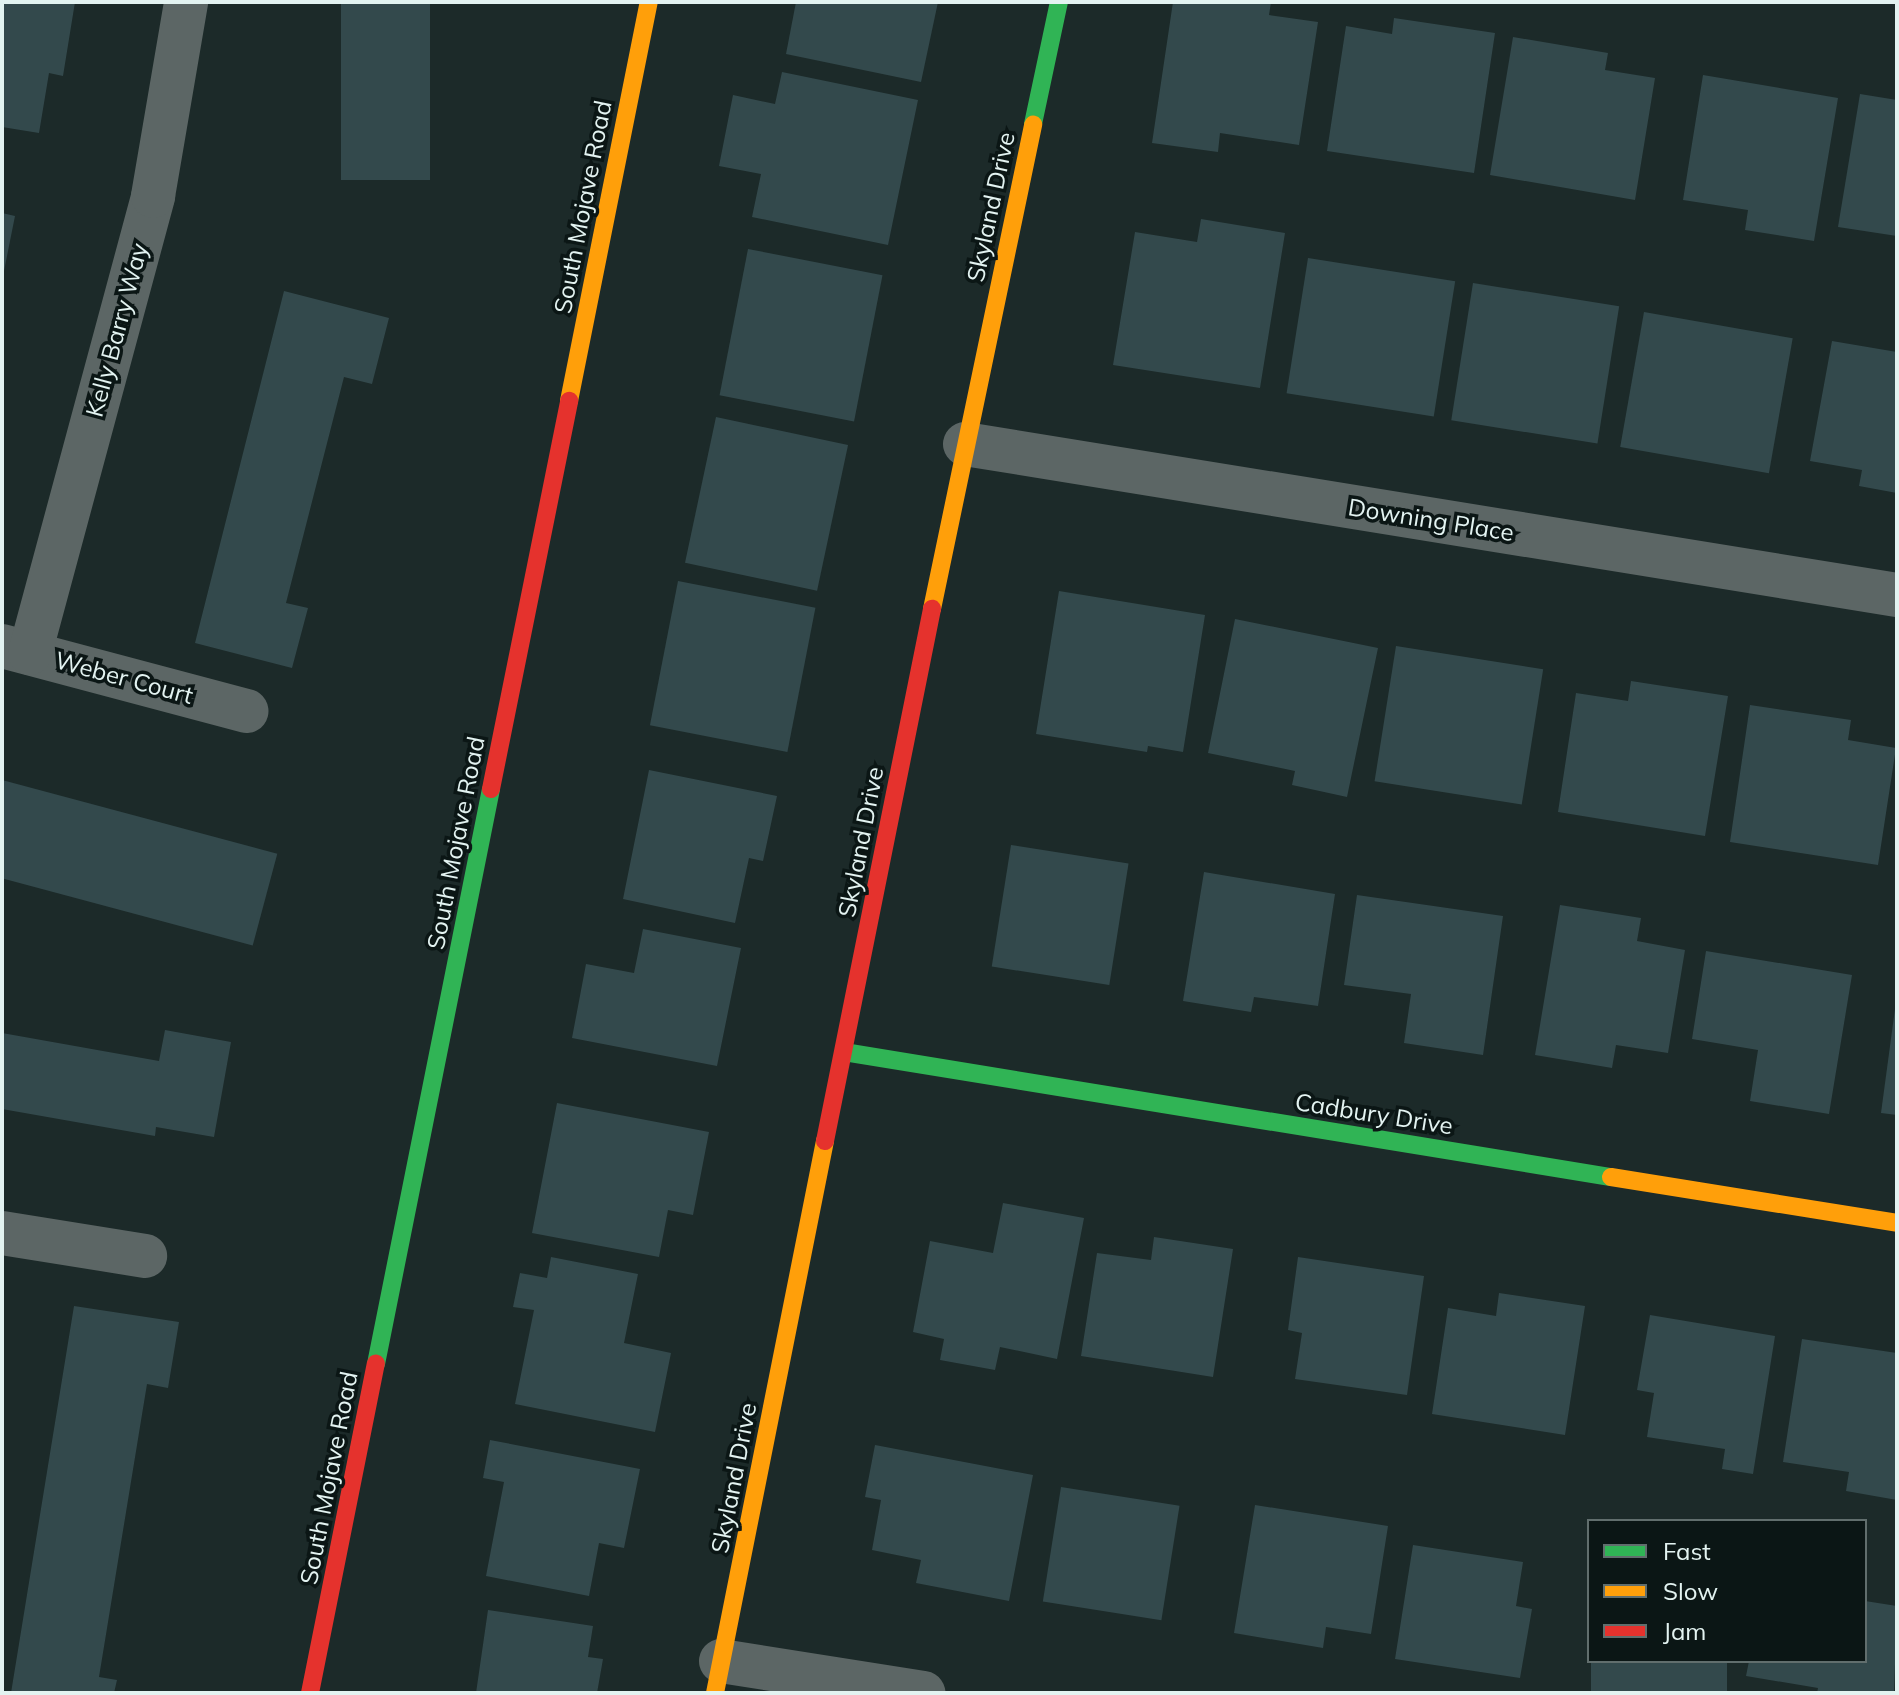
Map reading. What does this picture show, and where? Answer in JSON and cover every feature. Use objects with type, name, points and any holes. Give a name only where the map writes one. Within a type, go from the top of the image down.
[{"type":"street","name":"Kelly Barry Way","points":[[16,650],[153,196],[186,2]]},
{"type":"street","name":"South Mojave Road","points":[[310,1693],[649,2]]},
{"type":"street","name":"Skyland Drive","points":[[718,1677],[965,444],[1059,2]]},
{"type":"street","name":"Downing Place","points":[[965,444],[1897,595]]},
{"type":"street","name":"Weber Court","points":[[16,650],[247,711]]},
{"type":"street","name":"Cadbury Drive","points":[[844,1052],[1897,1223]]},
{"type":"street","points":[[2,1233],[145,1256]]},
{"type":"street","points":[[718,1677],[923,1693]]},
{"type":"building","points":[[2,2],[75,2],[63,76],[49,73],[39,133],[2,127]]},
{"type":"building","points":[[341,2],[430,2],[430,180],[341,180]]},
{"type":"building","points":[[796,2],[938,2],[921,82],[786,54]]},
{"type":"building","points":[[1173,2],[1271,2],[1269,15],[1318,22],[1299,145],[1220,133],[1218,152],[1152,143]]},
{"type":"building","points":[[1394,18],[1495,33],[1474,173],[1327,151],[1346,26],[1392,34]]},
{"type":"building","points":[[1513,37],[1608,53],[1605,70],[1655,78],[1635,200],[1490,175]]},
{"type":"building","points":[[782,72],[918,100],[888,245],[752,217],[761,174],[719,166],[733,95],[775,104]]},
{"type":"building","points":[[1703,75],[1838,98],[1814,241],[1745,230],[1748,210],[1683,200]]},
{"type":"building","points":[[1860,94],[1897,100],[1897,236],[1838,227]]},
{"type":"building","points":[[2,213],[15,216],[3,276],[2,276]]},
{"type":"building","points":[[1201,219],[1285,233],[1260,388],[1113,365],[1135,232],[1197,242]]},
{"type":"building","points":[[748,249],[882,275],[854,421],[720,395]]},
{"type":"building","points":[[1308,258],[1455,281],[1434,417],[1287,393]]},
{"type":"building","points":[[1473,283],[1619,306],[1597,443],[1451,420]]},
{"type":"building","points":[[284,291],[389,318],[372,384],[344,377],[286,603],[308,608],[292,668],[195,643]]},
{"type":"building","points":[[1644,312],[1793,338],[1769,473],[1620,447]]},
{"type":"building","points":[[1832,341],[1897,352],[1897,493],[1859,486],[1862,470],[1810,461]]},
{"type":"building","points":[[716,417],[848,445],[817,591],[685,563]]},
{"type":"building","points":[[678,581],[815,608],[787,752],[650,725]]},
{"type":"building","points":[[1059,591],[1205,615],[1183,752],[1148,746],[1147,752],[1036,734]]},
{"type":"building","points":[[1235,619],[1378,648],[1347,797],[1292,785],[1295,771],[1208,753]]},
{"type":"building","points":[[1396,646],[1543,669],[1522,805],[1375,781]]},
{"type":"building","points":[[1631,681],[1728,696],[1705,836],[1558,812],[1576,693],[1628,701]]},
{"type":"building","points":[[1750,705],[1851,720],[1848,740],[1896,748],[1878,865],[1730,842]]},
{"type":"building","points":[[649,770],[777,796],[763,861],[749,858],[735,923],[623,899]]},
{"type":"building","points":[[2,780],[277,854],[253,946],[2,878]]},
{"type":"building","points":[[1011,845],[1129,864],[1109,985],[992,966]]},
{"type":"building","points":[[1204,872],[1335,894],[1318,1006],[1254,997],[1251,1012],[1183,1001]]},
{"type":"building","points":[[1357,895],[1503,916],[1483,1055],[1404,1043],[1411,994],[1344,985]]},
{"type":"building","points":[[1560,905],[1641,918],[1637,941],[1685,950],[1668,1053],[1616,1045],[1612,1068],[1535,1055]]},
{"type":"building","points":[[643,929],[741,948],[717,1066],[572,1038],[586,964],[634,973]]},
{"type":"building","points":[[1706,951],[1852,975],[1829,1114],[1750,1101],[1758,1050],[1692,1039]]},
{"type":"building","points":[[1897,1009],[1897,1115],[1881,1113]]},
{"type":"building","points":[[165,1030],[231,1042],[214,1137],[156,1127],[155,1136],[2,1109],[2,1033],[159,1061]]},
{"type":"building","points":[[557,1103],[709,1132],[693,1215],[668,1210],[659,1257],[532,1233]]},
{"type":"building","points":[[1003,1203],[1084,1218],[1057,1359],[1000,1347],[995,1370],[940,1360],[944,1339],[913,1332],[930,1241],[993,1253]]},
{"type":"building","points":[[1154,1237],[1233,1249],[1213,1377],[1081,1356],[1097,1253],[1151,1260]]},
{"type":"building","points":[[551,1257],[638,1274],[624,1343],[671,1353],[655,1432],[515,1404],[534,1310],[513,1307],[520,1273],[547,1278]]},
{"type":"building","points":[[1298,1257],[1424,1276],[1407,1395],[1295,1379],[1302,1333],[1288,1330]]},
{"type":"building","points":[[1499,1293],[1585,1306],[1565,1435],[1432,1414],[1448,1308],[1496,1316]]},
{"type":"building","points":[[74,1306],[179,1322],[168,1388],[147,1384],[99,1677],[117,1680],[114,1693],[11,1693]]},
{"type":"building","points":[[1650,1315],[1775,1336],[1753,1474],[1722,1469],[1725,1449],[1647,1437],[1654,1393],[1637,1390]]},
{"type":"building","points":[[1802,1339],[1897,1353],[1897,1500],[1846,1491],[1849,1472],[1783,1462]]},
{"type":"building","points":[[490,1440],[640,1469],[624,1548],[599,1543],[589,1596],[486,1576],[504,1482],[483,1478]]},
{"type":"building","points":[[875,1445],[1033,1475],[1009,1601],[916,1583],[921,1560],[872,1550],[881,1500],[865,1497]]},
{"type":"building","points":[[1061,1487],[1180,1506],[1161,1620],[1043,1602]]},
{"type":"building","points":[[1255,1505],[1388,1526],[1371,1634],[1326,1627],[1323,1648],[1234,1633]]},
{"type":"building","points":[[1413,1545],[1523,1562],[1516,1606],[1532,1609],[1520,1678],[1395,1659]]},
{"type":"building","points":[[1867,1601],[1897,1606],[1894,1693],[1817,1693],[1818,1688],[1746,1676],[1749,1663],[1867,1663]]},
{"type":"building","points":[[488,1610],[593,1626],[588,1657],[603,1659],[597,1693],[476,1693]]},
{"type":"building","points":[[1591,1663],[1727,1663],[1727,1693],[1591,1693]]},
{"type":"traffic: fast","points":[[1033,124],[1059,2]]},
{"type":"traffic: fast","points":[[376,1364],[491,789]]},
{"type":"traffic: fast","points":[[844,1052],[1611,1177]]},
{"type":"traffic: slow","points":[[569,401],[649,2]]},
{"type":"traffic: slow","points":[[932,609],[1033,124]]},
{"type":"traffic: slow","points":[[715,1693],[825,1141]]},
{"type":"traffic: slow","points":[[1611,1177],[1897,1223]]},
{"type":"traffic: jam","points":[[491,789],[569,401]]},
{"type":"traffic: jam","points":[[825,1141],[932,609]]},
{"type":"traffic: jam","points":[[310,1693],[376,1364]]}]
